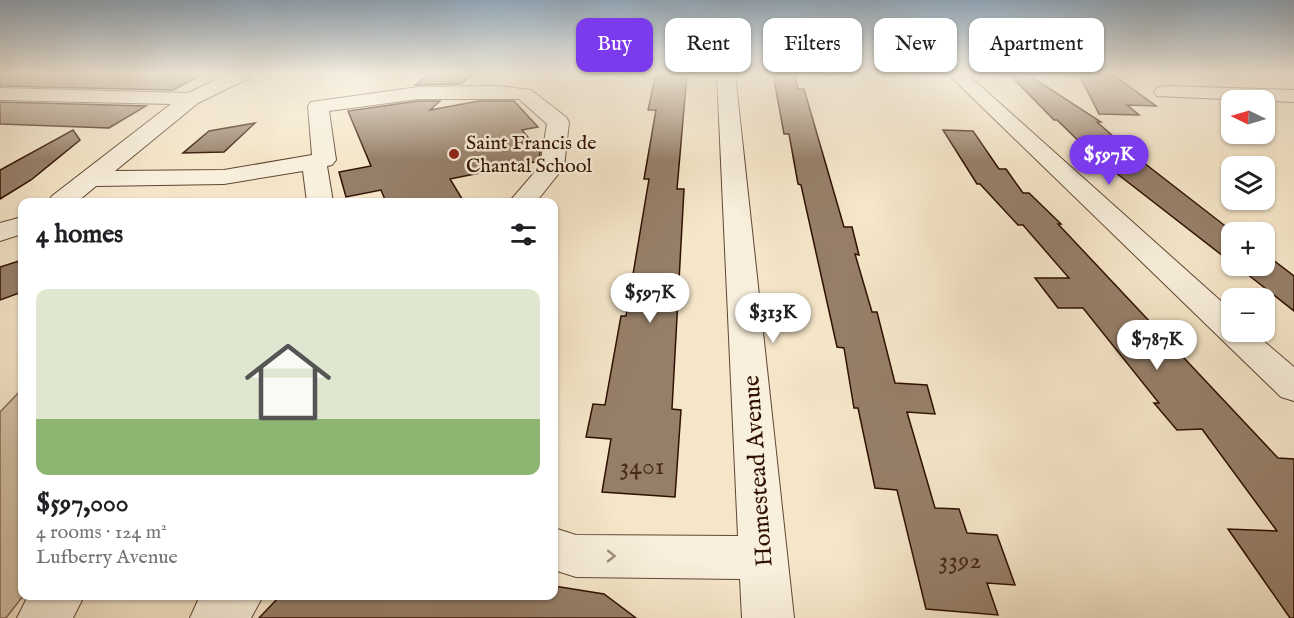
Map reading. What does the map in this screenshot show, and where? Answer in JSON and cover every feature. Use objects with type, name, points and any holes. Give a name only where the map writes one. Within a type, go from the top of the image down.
[{"type":"street","points":[[67,198],[187,103]]},
{"type":"street","points":[[93,179],[233,175],[324,160],[318,106],[342,103]]},
{"type":"street","points":[[525,198],[552,167],[558,122],[535,103]]},
{"type":"street","name":"Homestead Avenue","points":[[728,103],[768,618]]},
{"type":"street","points":[[988,103],[1221,321]]},
{"type":"street","points":[[314,162],[319,198]]},
{"type":"street","points":[[219,198],[233,175]]},
{"type":"street","points":[[0,233],[18,226]]},
{"type":"street","points":[[1244,342],[1294,388]]},
{"type":"street","points":[[558,550],[576,555],[763,558]]},
{"type":"street","points":[[43,618],[56,600]]},
{"type":"street","points":[[216,618],[234,600]]},
{"type":"shaded area","points":[[18,393],[18,600],[20,600],[6,618],[0,618],[0,412]]},
{"type":"building","points":[[0,103],[146,106],[109,128],[0,124]]},
{"type":"building","name":"Saint Francis de Chantal School","points":[[405,103],[438,103],[430,110],[469,103],[516,103],[538,127],[522,130],[540,152],[539,161],[450,179],[462,198],[384,198],[381,190],[346,197],[339,172],[371,166],[348,111]]},
{"type":"building","points":[[650,103],[684,103],[677,189],[684,189],[672,409],[681,410],[675,497],[602,492],[611,439],[586,437],[593,404],[605,405],[621,316],[626,316],[649,179],[644,179],[656,110],[648,110]]},
{"type":"building","points":[[778,103],[808,103],[844,227],[852,227],[859,255],[855,254],[872,312],[877,312],[895,383],[927,385],[935,414],[907,412],[935,508],[959,509],[967,533],[997,535],[1015,585],[987,583],[998,615],[926,609],[897,490],[875,488],[858,408],[854,408],[844,348],[837,347],[801,185],[798,184],[789,134],[784,134]]},
{"type":"building","points":[[1037,103],[1071,103],[1101,122],[1097,122],[1139,159],[1221,223],[1221,254],[1093,155],[1057,120],[1054,120]]},
{"type":"building","points":[[1093,103],[1152,103],[1156,106],[1127,105],[1139,115],[1099,114]]},
{"type":"building","points":[[255,123],[224,152],[183,153],[209,131]]},
{"type":"building","points":[[73,130],[80,140],[31,180],[0,199],[0,170]]},
{"type":"building","points":[[943,130],[973,131],[999,169],[1006,169],[1023,193],[1029,193],[1061,224],[1058,224],[1278,458],[1294,459],[1294,618],[1290,618],[1228,529],[1277,531],[1202,429],[1177,430],[1154,403],[1159,403],[1083,308],[1058,308],[1035,278],[1069,278],[1023,225],[1018,225],[980,184],[977,184]]},
{"type":"building","points":[[18,261],[18,293],[0,300],[0,267]]},
{"type":"building","points":[[1275,261],[1294,276],[1294,311],[1275,296],[1275,288],[1265,288],[1250,276],[1275,276]]},
{"type":"building","points":[[558,587],[604,594],[636,618],[259,618],[276,600],[558,600]]},
{"type":"place","name":"Saint Francis de Chantal School","points":[[454,154]]}]
